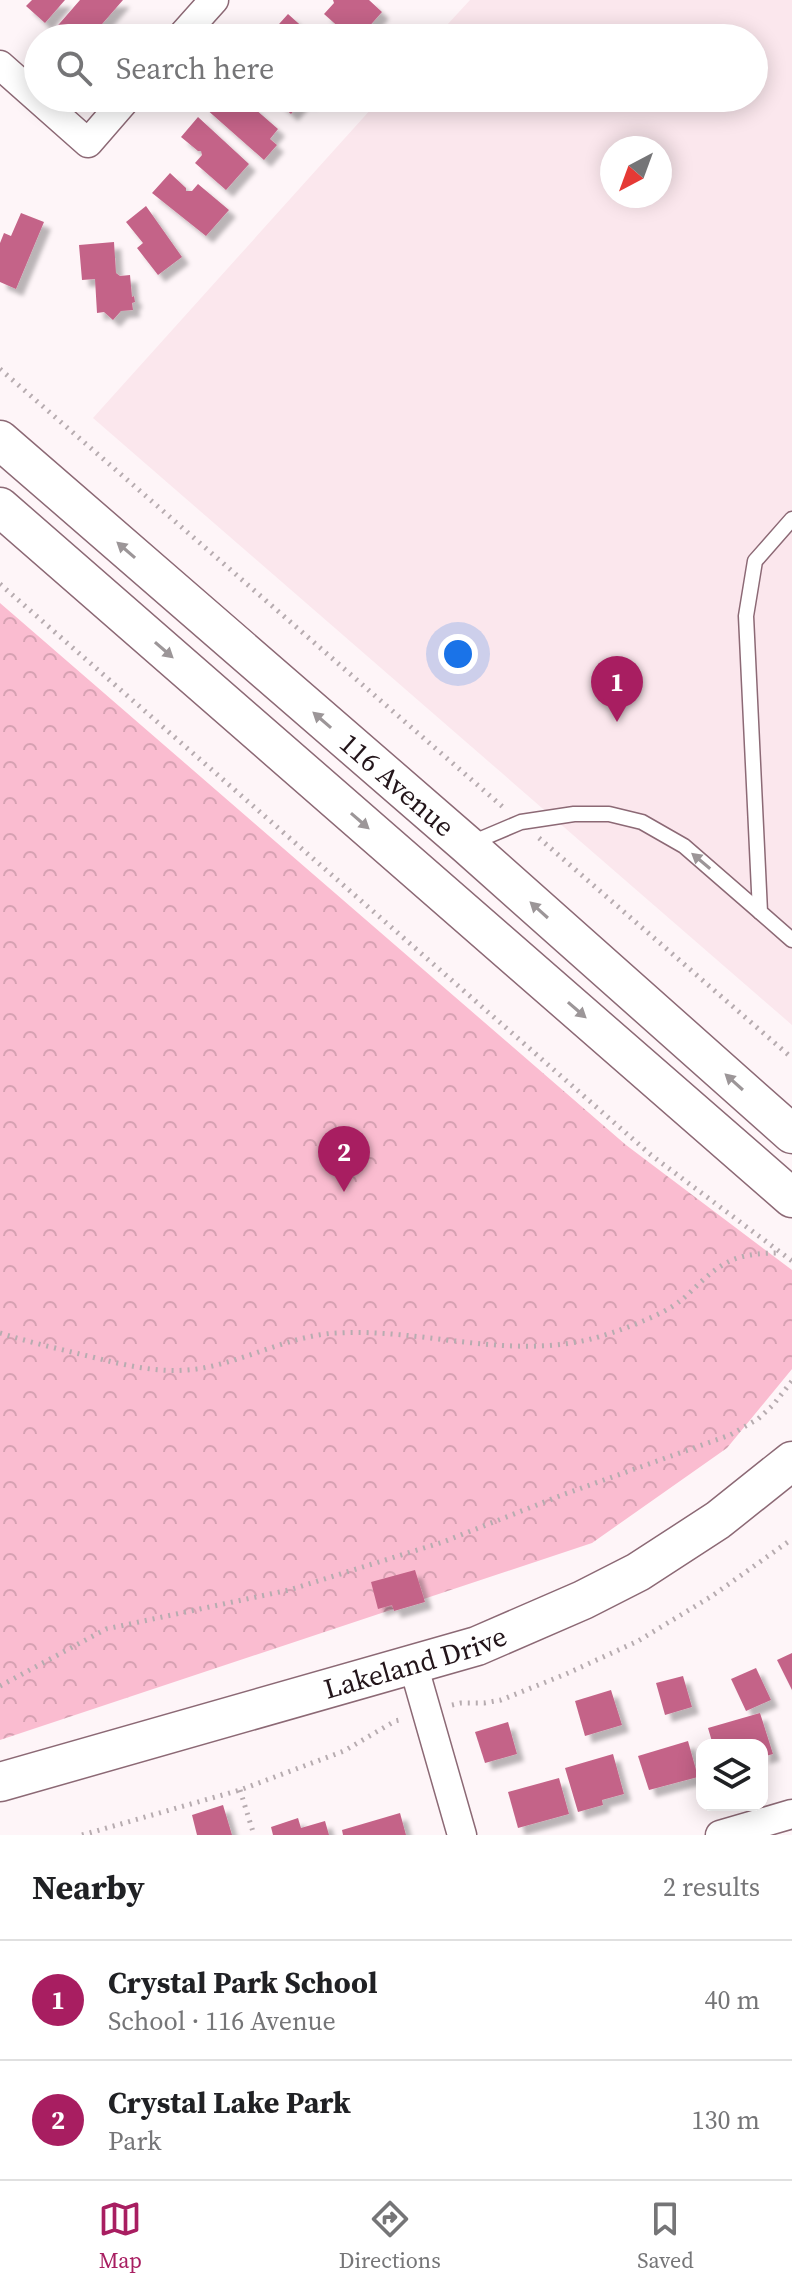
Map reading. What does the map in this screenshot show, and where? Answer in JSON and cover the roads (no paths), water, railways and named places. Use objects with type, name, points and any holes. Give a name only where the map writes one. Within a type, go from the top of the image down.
[{"type":"main road","name":"116 Avenue","points":[[0,440],[467,845],[792,1134]]},
{"type":"main road","name":"116 Avenue","points":[[0,507],[792,1198]]},
{"type":"main road","name":"Lakeland Drive","points":[[0,1782],[477,1646],[583,1600],[638,1572],[718,1520],[792,1461]]},
{"type":"street","points":[[193,24],[214,0]]},
{"type":"street","points":[[0,65],[24,86]]},
{"type":"street","points":[[53,112],[88,143],[115,112]]},
{"type":"street","points":[[413,1664],[462,1835]]},
{"type":"street","points":[[720,1835],[792,1814]]},
{"type":"lane","points":[[760,912],[746,616],[755,561],[792,519]]},
{"type":"lane","points":[[467,845],[521,822],[574,814],[609,814],[642,822],[684,846],[792,940]]},
{"type":"place","name":"Crystal Park School","points":[[617,722]]},
{"type":"place","name":"Crystal Lake Park","points":[[344,1192]]}]
